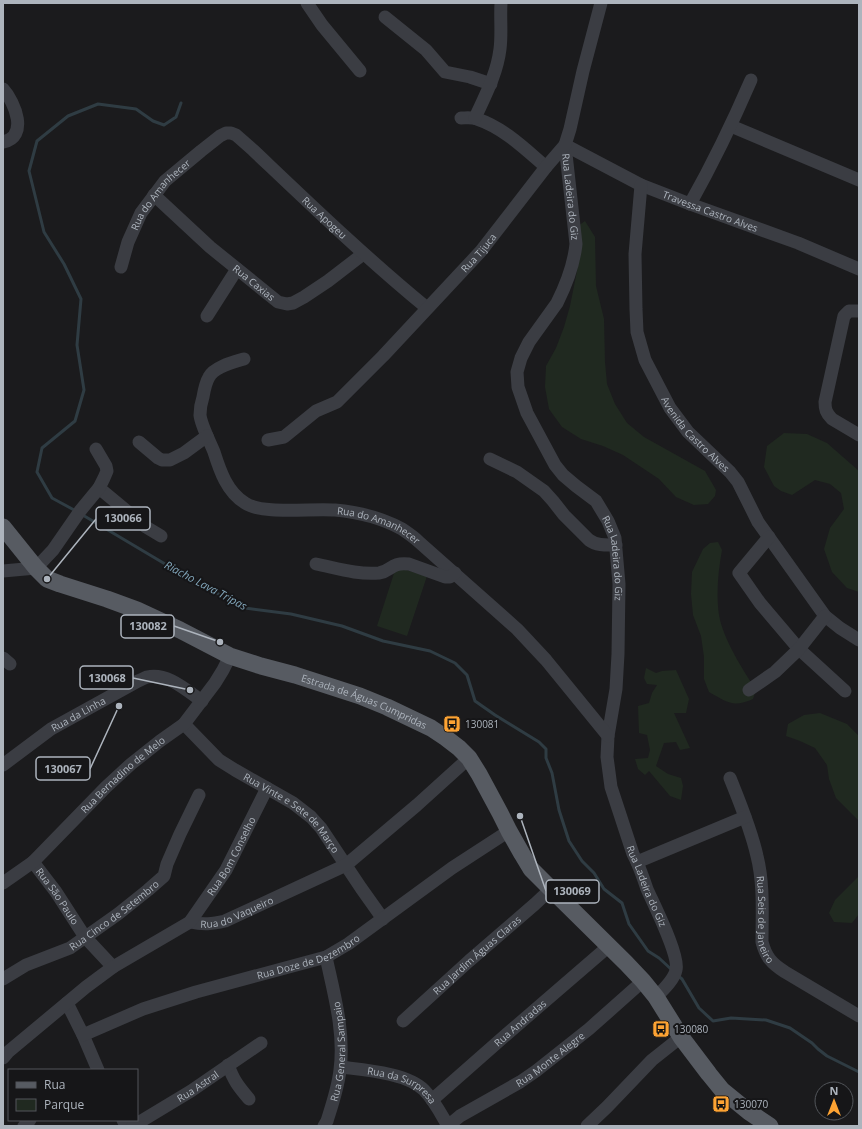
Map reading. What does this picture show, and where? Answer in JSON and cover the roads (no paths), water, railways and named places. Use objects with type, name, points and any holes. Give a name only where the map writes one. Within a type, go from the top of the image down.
[{"type":"main road","name":"Estrada de Águas Cumpridas","points":[[3,527],[36,568],[47,579],[137,610],[230,656],[261,666],[295,674],[360,696],[387,707],[431,728],[459,748],[468,758],[486,786],[509,831],[532,869],[643,981],[656,997],[681,1037],[722,1090],[749,1112],[770,1126]]},
{"type":"street","points":[[307,3],[322,25],[360,70]]},
{"type":"street","points":[[475,118],[496,70],[501,37],[501,3]]},
{"type":"street","name":"Rua Tijuca","points":[[268,440],[284,437],[316,411],[337,402],[383,356],[481,251],[546,167],[565,145],[601,3]]},
{"type":"street","points":[[385,17],[426,50],[445,72],[470,77],[491,84]]},
{"type":"street","points":[[690,204],[711,167],[751,80]]},
{"type":"street","points":[[3,89],[13,104],[18,124],[16,134],[8,141],[3,142]]},
{"type":"street","points":[[461,118],[475,118],[505,133],[546,167]]},
{"type":"street","points":[[731,126],[859,180]]},
{"type":"street","name":"Rua Apogeu","points":[[220,136],[226,133],[236,135],[363,254],[427,308]]},
{"type":"street","name":"Rua do Amanhecer","points":[[121,267],[128,242],[140,213],[165,181],[220,136]]},
{"type":"street","name":"Travessa Castro Alves","points":[[565,145],[641,185],[798,243],[859,269]]},
{"type":"street","name":"Rua Ladeira do Giz","points":[[565,145],[576,244],[575,252],[568,277],[560,296],[529,342],[521,358],[517,372],[518,387],[528,413],[554,465],[563,475],[596,501],[613,531],[616,545],[619,584],[618,654],[616,689],[608,736],[607,757],[610,786],[633,854],[668,936],[677,962],[674,976],[656,997]]},
{"type":"street","name":"Avenida Castro Alves","points":[[641,185],[635,254],[636,301],[637,332],[646,360],[670,408],[688,432],[702,444],[738,482],[758,522],[826,616],[840,628],[859,640]]},
{"type":"street","name":"Rua Caxias","points":[[154,195],[210,247],[278,302],[287,304],[294,303],[328,281],[363,254]]},
{"type":"street","points":[[207,316],[237,269]]},
{"type":"street","points":[[859,311],[849,311],[844,316],[825,402],[825,408],[828,415],[859,435]]},
{"type":"street","name":"Rua do Amanhecer","points":[[244,359],[225,365],[209,376],[200,410],[202,422],[220,470],[228,486],[235,495],[245,504],[255,508],[268,510],[334,510],[384,520],[402,529],[455,573],[523,635],[546,660],[608,736]]},
{"type":"street","points":[[139,442],[158,458],[162,460],[170,460],[208,436]]},
{"type":"street","points":[[3,571],[36,568],[53,550],[78,514],[99,488],[107,471],[106,466],[96,449]]},
{"type":"street","points":[[490,459],[517,472],[544,491],[564,515],[589,540],[594,543],[616,545]]},
{"type":"street","points":[[99,488],[146,527],[161,536]]},
{"type":"street","points":[[769,537],[739,573],[760,603],[799,649],[845,691]]},
{"type":"street","points":[[316,564],[345,570],[378,573],[385,572],[394,565],[402,563],[445,577],[450,577],[455,573]]},
{"type":"street","points":[[749,690],[775,672],[799,649],[826,616]]},
{"type":"street","name":"Rua Bernadino de Melo","points":[[3,883],[33,862],[106,787],[131,764],[184,724],[223,670],[230,656]]},
{"type":"street","name":"Rua da Linha","points":[[3,765],[51,729],[147,677],[157,676],[172,681],[202,701]]},
{"type":"street","name":"Rua Vinte e Sete de Março","points":[[184,724],[219,760],[293,803],[311,817],[321,828],[383,919]]},
{"type":"street","name":"Rua do Vaqueiro","points":[[3,1058],[8,1052],[112,967],[190,922],[214,924],[225,921],[346,865],[417,805],[468,758]]},
{"type":"street","name":"Rua Seis de Janeiro","points":[[730,778],[745,817],[757,856],[760,876],[762,942],[765,952],[773,964],[859,1016]]},
{"type":"street","name":"Rua Bom Conselho","points":[[190,922],[226,870],[267,788]]},
{"type":"street","name":"Rua Cinco de Setembro","points":[[3,979],[26,965],[70,948],[118,914],[164,876],[167,864],[199,795]]},
{"type":"street","points":[[637,862],[745,817]]},
{"type":"street","name":"Rua Doze de Dezembro","points":[[83,1035],[143,1009],[196,992],[326,957],[348,944],[452,868],[509,831]]},
{"type":"street","name":"Rua São Paulo","points":[[33,862],[59,897],[85,937],[112,967]]},
{"type":"street","name":"Rua Jardim Águas Claras","points":[[403,1021],[551,889]]},
{"type":"street","name":"Rua Andradas","points":[[432,1100],[609,946]]},
{"type":"street","name":"Rua General Sampaio","points":[[325,1124],[338,1086],[341,1067],[341,1041],[338,1014],[326,957]]},
{"type":"street","name":"Rua Monte Alegre","points":[[448,1126],[460,1116],[520,1082],[536,1071],[589,1029],[643,981]]},
{"type":"street","points":[[67,1003],[98,1069]]},
{"type":"street","points":[[587,1126],[652,1060],[681,1037]]},
{"type":"street","name":"Rua Astral","points":[[133,1126],[191,1091],[261,1044]]},
{"type":"street","points":[[228,1065],[238,1086],[249,1099]]},
{"type":"street","name":"Rua da Surpresa","points":[[341,1067],[393,1076],[412,1081],[423,1089],[432,1100],[448,1126]]},
{"type":"waterway","name":"Riacho Lava Tripas","points":[[76,511],[52,498],[37,472],[42,448],[75,421],[84,390],[77,345],[81,299],[64,264],[44,232],[29,171],[37,141],[68,116],[98,104],[136,109],[153,121],[164,125],[176,117],[181,103]]},
{"type":"waterway","name":"Riacho Lava Tripas","points":[[81,514],[192,580],[245,608],[291,614],[342,626],[383,641],[430,651],[455,663],[467,675],[475,701],[539,742],[546,749],[546,758],[552,773],[559,810],[569,841],[582,861],[594,873],[604,889],[622,903],[629,924],[648,951],[659,958],[672,970]]},
{"type":"waterway","name":"Riacho Lava Tripas","points":[[677,975],[682,979],[699,1008],[713,1021],[731,1018],[766,1020],[790,1028],[812,1043],[827,1056],[859,1072]]},
{"type":"place","name":"130066","points":[[47,579]]},
{"type":"place","name":"130082","points":[[220,642]]},
{"type":"place","name":"130068","points":[[190,690]]},
{"type":"place","name":"130067","points":[[119,706]]},
{"type":"place","name":"130081","points":[[452,724]]},
{"type":"place","name":"130069","points":[[520,816]]},
{"type":"place","name":"130080","points":[[661,1029]]},
{"type":"place","name":"130070","points":[[721,1104]]}]
